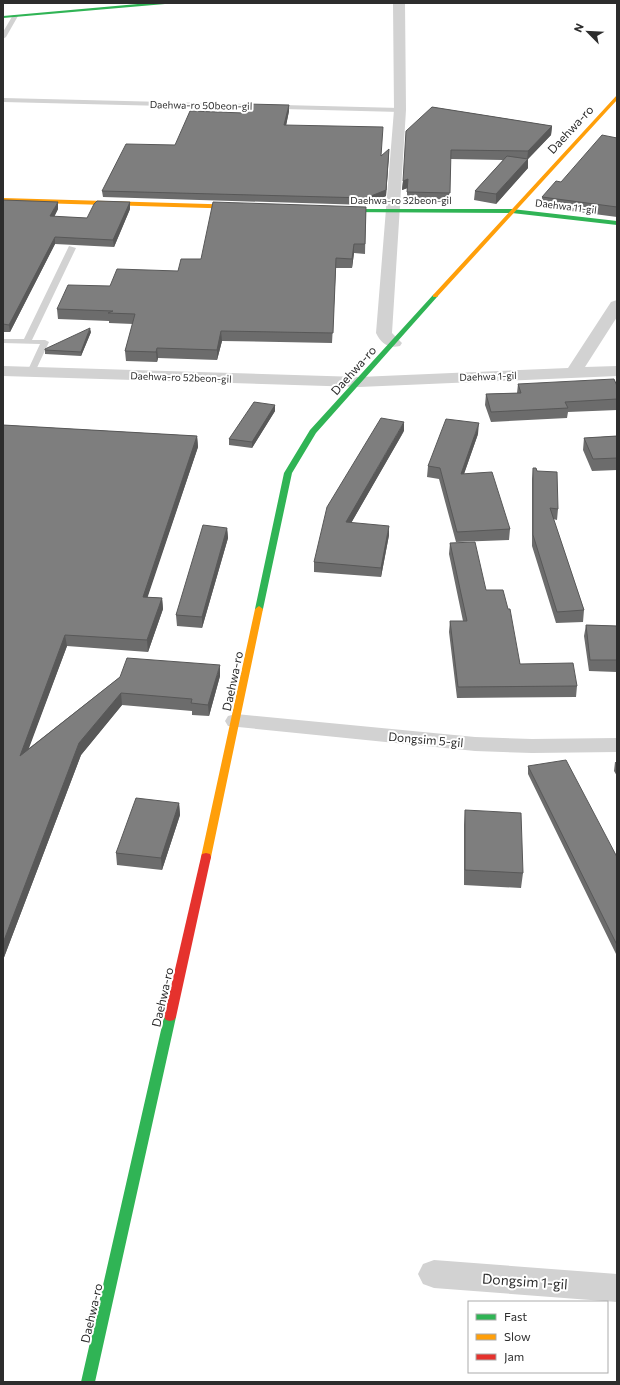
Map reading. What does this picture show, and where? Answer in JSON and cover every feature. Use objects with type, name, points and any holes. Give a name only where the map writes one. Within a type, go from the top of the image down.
[{"type":"main road","points":[[3,17],[165,3]]},
{"type":"main road","name":"Daehwa-ro","points":[[88,1382],[236,722],[288,472],[314,432],[512,211],[617,97]]},
{"type":"main road","points":[[3,200],[250,207]]},
{"type":"main road","name":"Daehwa-ro 32beon-gil","points":[[330,210],[512,211]]},
{"type":"main road","name":"Daehwa 11-gil","points":[[512,211],[617,223]]},
{"type":"street","points":[[394,343],[387,339],[384,333],[400,110],[399,3]]},
{"type":"street","points":[[574,373],[617,305]]},
{"type":"street","name":"Daehwa-ro 52beon-gil","points":[[3,371],[359,382]]},
{"type":"street","name":"Daehwa 1-gil","points":[[359,382],[617,371]]},
{"type":"street","name":"Dongsim 5-gil","points":[[236,722],[475,744],[532,746],[617,744]]},
{"type":"street","name":"Dongsim 1-gil","points":[[434,1274],[617,1288]]},
{"type":"lane","points":[[3,37],[15,16]]},
{"type":"lane","name":"Daehwa-ro 50beon-gil","points":[[3,100],[400,110]]},
{"type":"lane","points":[[27,342],[72,248]]},
{"type":"lane","points":[[3,341],[45,342],[31,372]]},
{"type":"building","points":[[247,104],[289,105],[284,125],[383,127],[381,156],[389,149],[386,190],[366,198],[102,191],[126,144],[175,145],[190,111],[244,113]]},
{"type":"building","points":[[432,107],[552,126],[528,151],[451,150],[450,193],[407,192],[408,179],[403,181],[406,131]]},
{"type":"building","points":[[602,135],[617,138],[617,207],[542,197],[556,181],[561,182]]},
{"type":"building","points":[[507,156],[528,159],[496,194],[475,191]]},
{"type":"building","points":[[3,200],[58,202],[50,216],[87,218],[97,201],[130,202],[113,240],[55,237],[9,325],[3,324]]},
{"type":"building","points":[[213,202],[366,207],[365,244],[354,244],[352,259],[336,258],[333,333],[221,331],[217,350],[157,348],[156,352],[125,351],[135,314],[108,313],[113,311],[57,309],[68,285],[110,286],[117,269],[178,271],[181,259],[201,259]]},
{"type":"building","points":[[90,328],[81,352],[45,350],[45,349]]},
{"type":"building","points":[[614,379],[617,386],[617,399],[565,402],[568,408],[491,412],[486,394],[521,393],[518,384]]},
{"type":"building","points":[[254,402],[275,405],[252,442],[229,439]]},
{"type":"building","points":[[381,418],[404,422],[346,522],[389,526],[381,568],[314,562],[327,507]]},
{"type":"building","points":[[446,419],[479,423],[461,474],[492,472],[510,529],[457,532],[440,468],[428,466]]},
{"type":"building","points":[[3,425],[197,436],[143,597],[162,598],[147,640],[65,635],[20,756],[120,677],[127,658],[220,665],[208,705],[191,703],[192,699],[121,693],[79,743],[3,943]]},
{"type":"building","points":[[617,436],[617,458],[593,459],[584,438]]},
{"type":"building","points":[[533,468],[536,468],[537,471],[557,472],[558,509],[550,508],[584,610],[557,612],[533,535]]},
{"type":"building","points":[[203,525],[227,528],[202,617],[176,615]]},
{"type":"building","points":[[475,542],[486,590],[503,590],[508,609],[510,609],[520,664],[573,663],[577,686],[458,687],[450,621],[467,621],[450,543]]},
{"type":"building","points":[[586,625],[617,626],[617,660],[590,660]]},
{"type":"building","points":[[566,760],[617,857],[617,945],[528,766]]},
{"type":"building","points":[[136,798],[179,803],[161,858],[116,853]]},
{"type":"building","points":[[465,810],[521,813],[523,873],[465,870]]},
{"type":"traffic: fast","points":[[3,17],[165,3]]},
{"type":"traffic: fast","points":[[336,210],[512,211],[617,223]]},
{"type":"traffic: fast","points":[[259,609],[288,473],[313,432],[435,296]]},
{"type":"traffic: fast","points":[[88,1382],[170,1017]]},
{"type":"traffic: slow","points":[[435,296],[617,97]]},
{"type":"traffic: slow","points":[[3,200],[242,207]]},
{"type":"traffic: slow","points":[[206,857],[259,609]]},
{"type":"traffic: jam","points":[[170,1017],[206,857]]}]
